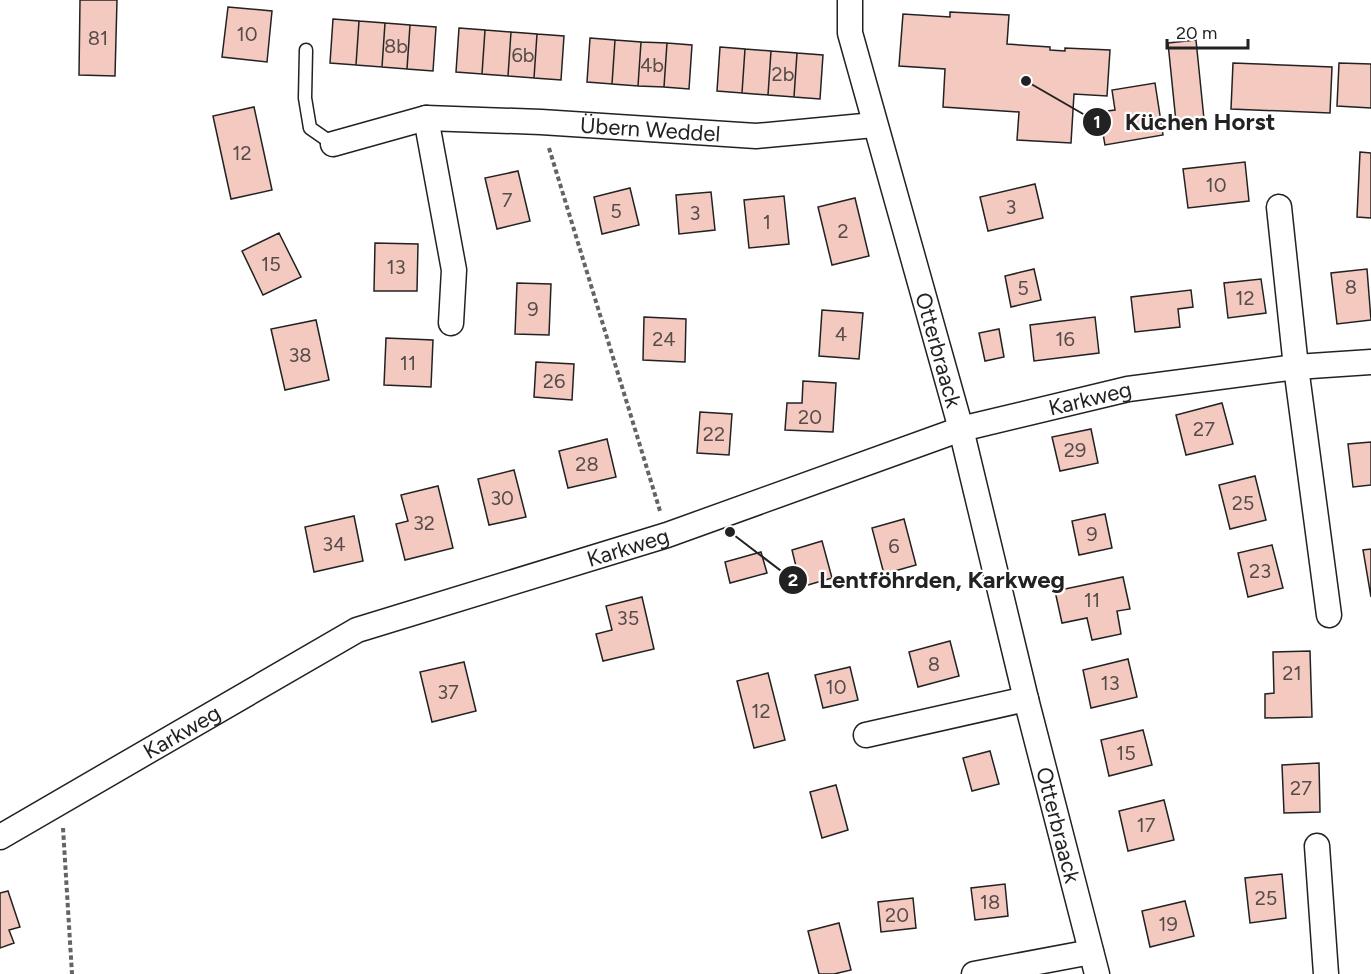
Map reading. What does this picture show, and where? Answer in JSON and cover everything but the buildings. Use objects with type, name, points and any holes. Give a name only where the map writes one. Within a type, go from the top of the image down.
[{"type":"street","name":"Otterbraack","points":[[850,0],[850,33],[961,429],[1026,699],[1094,963],[974,974]]},
{"type":"street","name":"Übern Weddel","points":[[333,144],[426,118],[541,122],[756,136],[874,124]]},
{"type":"street","points":[[426,118],[454,270],[451,323]]},
{"type":"street","points":[[1279,207],[1296,367],[1329,615]]},
{"type":"street","name":"Karkweg","points":[[0,837],[357,630],[667,535],[961,429],[1128,389],[1296,367],[1371,362]]},
{"type":"street","points":[[866,735],[1026,699]]},
{"type":"street","points":[[1317,846],[1326,974]]},
{"type":"lane","points":[[306,50],[305,98],[310,128],[333,144]]},
{"type":"path","points":[[541,122],[667,535]]},
{"type":"path","points":[[61,800],[72,974]]},
{"type":"place","name":"Küchen Horst","points":[[1026,81]]},
{"type":"place","name":"Lentföhrden, Karkweg","points":[[730,532]]}]
